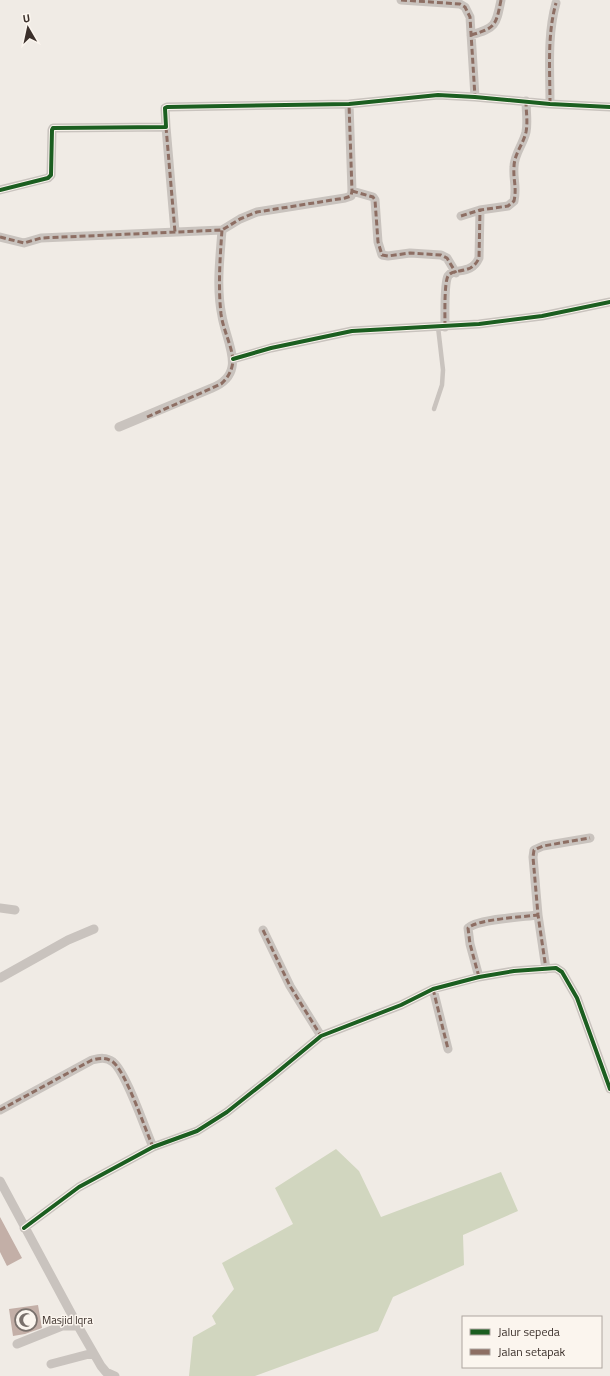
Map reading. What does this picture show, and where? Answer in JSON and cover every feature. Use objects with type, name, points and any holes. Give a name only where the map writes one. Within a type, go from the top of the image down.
[{"type":"street","points":[[401,0],[460,4],[465,7],[470,16],[475,97]]},
{"type":"street","points":[[471,35],[491,28],[497,19],[501,0]]},
{"type":"street","points":[[550,104],[550,43],[552,17],[556,3]]},
{"type":"street","points":[[175,232],[166,128],[166,107],[349,104],[438,95],[610,107]]},
{"type":"street","points":[[461,216],[480,210],[508,206],[514,201],[516,191],[514,168],[516,156],[526,133],[526,101]]},
{"type":"street","points":[[0,237],[24,243],[41,238],[222,230],[240,219],[257,212],[351,196],[349,104]]},
{"type":"street","points":[[0,190],[48,178],[51,175],[53,128],[166,128]]},
{"type":"street","points":[[352,191],[373,197],[375,200],[378,242],[380,253],[382,255],[388,256],[410,253],[441,255],[447,258],[456,272]]},
{"type":"street","points":[[441,327],[447,280],[450,275],[456,272],[464,271],[473,266],[479,258],[480,210]]},
{"type":"street","points":[[119,427],[221,384],[226,380],[232,368],[233,359],[222,315],[220,295],[219,275],[222,230]]},
{"type":"street","points":[[233,359],[271,348],[352,331],[479,324],[542,316],[610,302]]},
{"type":"street","points":[[546,969],[538,915],[533,857],[534,850],[543,846],[590,838]]},
{"type":"street","points":[[0,908],[15,910]]},
{"type":"street","points":[[479,977],[470,944],[468,928],[473,924],[483,922],[538,915]]},
{"type":"street","points":[[0,978],[68,940],[94,929]]},
{"type":"street","points":[[263,930],[290,986],[321,1036]]},
{"type":"street","points":[[24,1228],[79,1187],[153,1147],[197,1131],[227,1112],[321,1036],[401,1005],[433,989],[479,977],[514,971],[556,968],[562,972],[577,998],[610,1089]]},
{"type":"street","points":[[433,989],[448,1049]]},
{"type":"street","points":[[0,1110],[92,1060],[107,1058],[114,1063],[124,1078],[153,1147]]},
{"type":"street","points":[[0,1181],[24,1228],[93,1353],[106,1372],[115,1376]]},
{"type":"street","points":[[17,1344],[62,1326],[78,1326]]},
{"type":"street","points":[[51,1364],[93,1353]]},
{"type":"lane","points":[[434,410],[442,385],[443,370],[441,327]]},
{"type":"green space","points":[[336,1149],[359,1171],[381,1217],[501,1172],[518,1211],[463,1235],[464,1265],[393,1297],[378,1331],[255,1376],[189,1376],[193,1337],[216,1324],[212,1316],[234,1289],[222,1263],[293,1224],[275,1188]]},
{"type":"building","points":[[0,1217],[22,1258],[7,1266],[0,1252]]},
{"type":"building","name":"Masjid Iqra","points":[[38,1305],[42,1328],[25,1334],[13,1336],[9,1309]]},
{"type":"marked path","points":[[401,0],[460,4],[465,7],[470,17],[475,97]]},
{"type":"marked path","points":[[471,35],[486,30],[494,24],[498,15],[501,0]]},
{"type":"marked path","points":[[550,104],[550,40],[556,3]]},
{"type":"marked path","points":[[461,216],[480,210],[508,206],[514,201],[514,162],[526,132],[526,101]]},
{"type":"marked path","points":[[0,237],[24,243],[41,238],[222,230],[240,219],[257,212],[351,196],[349,104],[345,104]]},
{"type":"marked path","points":[[166,127],[175,232]]},
{"type":"marked path","points":[[352,191],[373,197],[375,200],[378,242],[382,255],[388,256],[410,253],[441,255],[447,258],[456,273]]},
{"type":"marked path","points":[[445,327],[445,293],[448,276],[451,273],[472,267],[476,264],[479,258],[480,210]]},
{"type":"marked path","points":[[147,417],[221,384],[231,370],[233,359],[222,320],[220,304],[222,230]]},
{"type":"marked path","points":[[543,969],[546,969],[538,915],[533,857],[534,850],[543,846],[590,838]]},
{"type":"marked path","points":[[479,977],[470,944],[468,928],[481,922],[491,920],[538,915]]},
{"type":"marked path","points":[[263,930],[290,986],[321,1036]]},
{"type":"marked path","points":[[433,989],[448,1049]]},
{"type":"marked path","points":[[0,1110],[92,1060],[100,1058],[110,1060],[124,1077],[153,1147]]},
{"type":"cycle path","points":[[0,190],[48,178],[51,175],[53,128],[166,127],[165,108],[167,107],[349,104],[438,95],[610,107]]},
{"type":"cycle path","points":[[233,359],[271,348],[352,331],[479,324],[542,316],[610,302]]},
{"type":"cycle path","points":[[24,1228],[79,1187],[153,1147],[197,1131],[227,1112],[321,1036],[401,1005],[433,989],[479,977],[514,971],[556,968],[562,972],[577,998],[610,1089]]},
{"type":"place","name":"Masjid Iqra","points":[[26,1320]]}]
